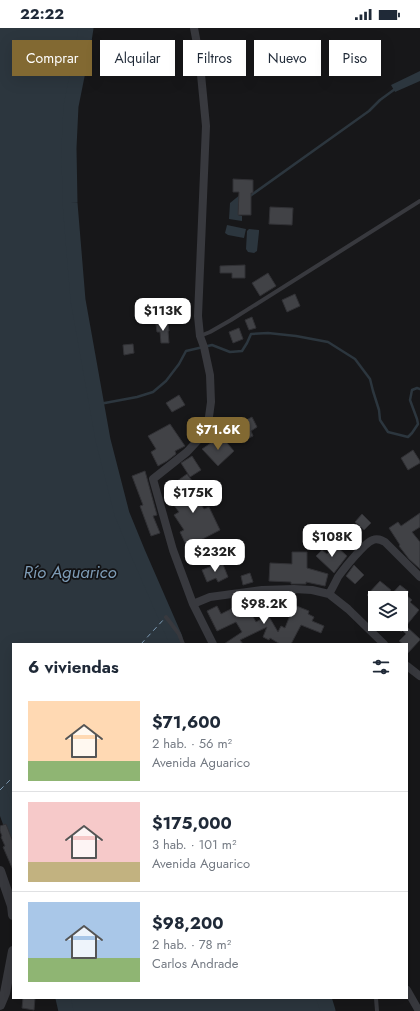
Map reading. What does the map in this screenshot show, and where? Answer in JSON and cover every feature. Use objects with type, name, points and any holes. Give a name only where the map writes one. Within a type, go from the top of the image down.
[{"type":"street","points":[[194,28],[199,54],[206,126],[198,316],[200,336],[204,347],[210,376],[211,402],[208,424],[200,439],[187,452],[153,479],[173,550],[193,604],[212,643]]},
{"type":"street","points":[[329,594],[338,577],[348,564],[369,542],[374,539],[385,542],[420,577]]},
{"type":"street","points":[[193,604],[210,597],[262,590],[312,590],[329,594],[348,609],[383,643]]},
{"type":"street","points":[[408,667],[420,676]]},
{"type":"street","points":[[0,871],[12,906]]},
{"type":"street","points":[[0,1005],[5,993],[12,956]]},
{"type":"street","points":[[408,992],[419,1011]]},
{"type":"lane","points":[[200,336],[231,320],[420,201]]},
{"type":"lane","points":[[166,618],[179,634],[183,643]]},
{"type":"lane","points":[[376,999],[377,1011]]},
{"type":"water","name":"Río Aguarico","points":[[0,28],[86,28],[84,40],[12,40],[12,76],[77,76],[71,106],[69,148],[70,203],[78,300],[103,440],[122,514],[175,638],[175,643],[12,643],[12,827],[0,794]]},
{"type":"water","points":[[420,71],[420,81],[395,92],[391,85]]},
{"type":"water","points":[[241,194],[251,194],[251,204],[238,204],[238,215],[242,216],[242,221],[229,219],[230,203]]},
{"type":"water","points":[[227,225],[246,229],[244,238],[225,233]]},
{"type":"water","points":[[249,229],[259,230],[257,251],[254,253],[248,252],[246,249],[247,231]]},
{"type":"water","points":[[63,999],[324,999],[328,1011],[66,1011]]},
{"type":"building","points":[[233,179],[253,180],[253,193],[251,193],[251,215],[238,215],[239,192],[233,192]]},
{"type":"building","points":[[270,207],[293,208],[292,225],[269,224]]},
{"type":"building","points":[[245,265],[245,278],[232,278],[232,273],[220,273],[220,266]]},
{"type":"building","points":[[268,273],[276,286],[260,296],[252,283]]},
{"type":"building","points":[[295,294],[300,306],[287,312],[282,300]]},
{"type":"building","points":[[252,317],[256,328],[249,330],[245,320]]},
{"type":"building","points":[[168,323],[169,343],[161,343],[160,332],[157,332],[156,324]]},
{"type":"building","points":[[239,328],[243,339],[233,343],[229,332]]},
{"type":"building","points":[[133,344],[134,353],[124,355],[123,345]]},
{"type":"building","points":[[179,395],[185,405],[172,412],[166,403]]},
{"type":"building","points":[[252,417],[257,427],[251,431],[253,436],[247,439],[239,424]]},
{"type":"building","points":[[170,424],[185,446],[175,451],[176,454],[158,466],[151,452],[156,449],[148,436]]},
{"type":"building","points":[[221,436],[234,451],[218,466],[202,449]]},
{"type":"building","points":[[413,450],[420,463],[408,470],[401,458]]},
{"type":"building","points":[[192,456],[201,470],[190,477],[181,463]]},
{"type":"building","points":[[145,471],[157,515],[153,516],[160,533],[151,536],[140,506],[143,505],[132,476]]},
{"type":"building","points":[[187,474],[195,485],[190,489],[204,509],[209,507],[220,530],[187,547],[180,532],[184,530],[174,515],[179,512],[173,504],[182,497],[173,484]]},
{"type":"building","points":[[420,513],[420,527],[412,532],[420,542],[420,569],[409,559],[399,546],[400,545],[389,528],[398,522],[401,526]]},
{"type":"building","points":[[362,514],[371,523],[364,530],[355,522]]},
{"type":"building","points":[[335,545],[347,556],[334,573],[316,556],[322,550],[327,554]]},
{"type":"building","points":[[292,552],[307,552],[307,568],[328,574],[325,586],[306,582],[306,584],[291,584],[291,582],[269,581],[270,563],[292,564]]},
{"type":"building","points":[[222,562],[228,577],[218,582],[216,578],[207,582],[202,570]]},
{"type":"building","points":[[354,565],[364,575],[355,584],[346,576]]},
{"type":"building","points":[[250,573],[253,582],[243,585],[241,576]]},
{"type":"building","points":[[380,581],[391,590],[390,591],[371,591]]},
{"type":"building","points":[[400,585],[408,591],[394,591]]},
{"type":"building","points":[[408,597],[412,600],[410,602],[419,610],[408,624]]},
{"type":"building","points":[[239,605],[244,616],[251,613],[256,622],[268,615],[278,632],[281,626],[285,628],[294,605],[309,611],[308,614],[314,617],[312,621],[324,626],[321,633],[301,625],[292,643],[278,643],[270,638],[269,640],[263,637],[267,627],[240,640],[242,643],[226,643],[242,632],[236,622],[217,631],[207,611],[217,606],[221,614]]},
{"type":"building","points":[[408,628],[420,639],[408,653],[408,643],[402,643],[399,641],[406,634],[403,631],[408,631]]},
{"type":"building","points":[[6,824],[12,839],[12,868],[3,847],[5,846],[1,837],[0,826]]},
{"type":"building","points":[[23,999],[35,999],[34,1010],[22,1008]]},
{"type":"waterway","points":[[86,28],[71,106],[69,148],[70,203],[78,300],[103,440],[122,514],[175,638],[175,643]]},
{"type":"waterway","points":[[250,196],[369,111],[380,100],[395,89]]},
{"type":"waterway","points":[[94,405],[137,397],[153,392],[166,381],[179,364],[186,351],[212,345],[230,352],[242,351],[251,334],[268,333],[328,342],[355,359],[370,379],[379,410],[380,420],[388,432],[408,437],[412,433],[418,424],[410,400],[412,390],[417,388],[420,389]]},
{"type":"waterway","points":[[0,794],[12,827]]},
{"type":"waterway","points":[[63,999],[66,1011]]},
{"type":"waterway","points":[[324,999],[328,1011]]},
{"type":"ferry route","points":[[142,643],[165,618]]},
{"type":"ferry route","points":[[0,790],[12,778]]}]
